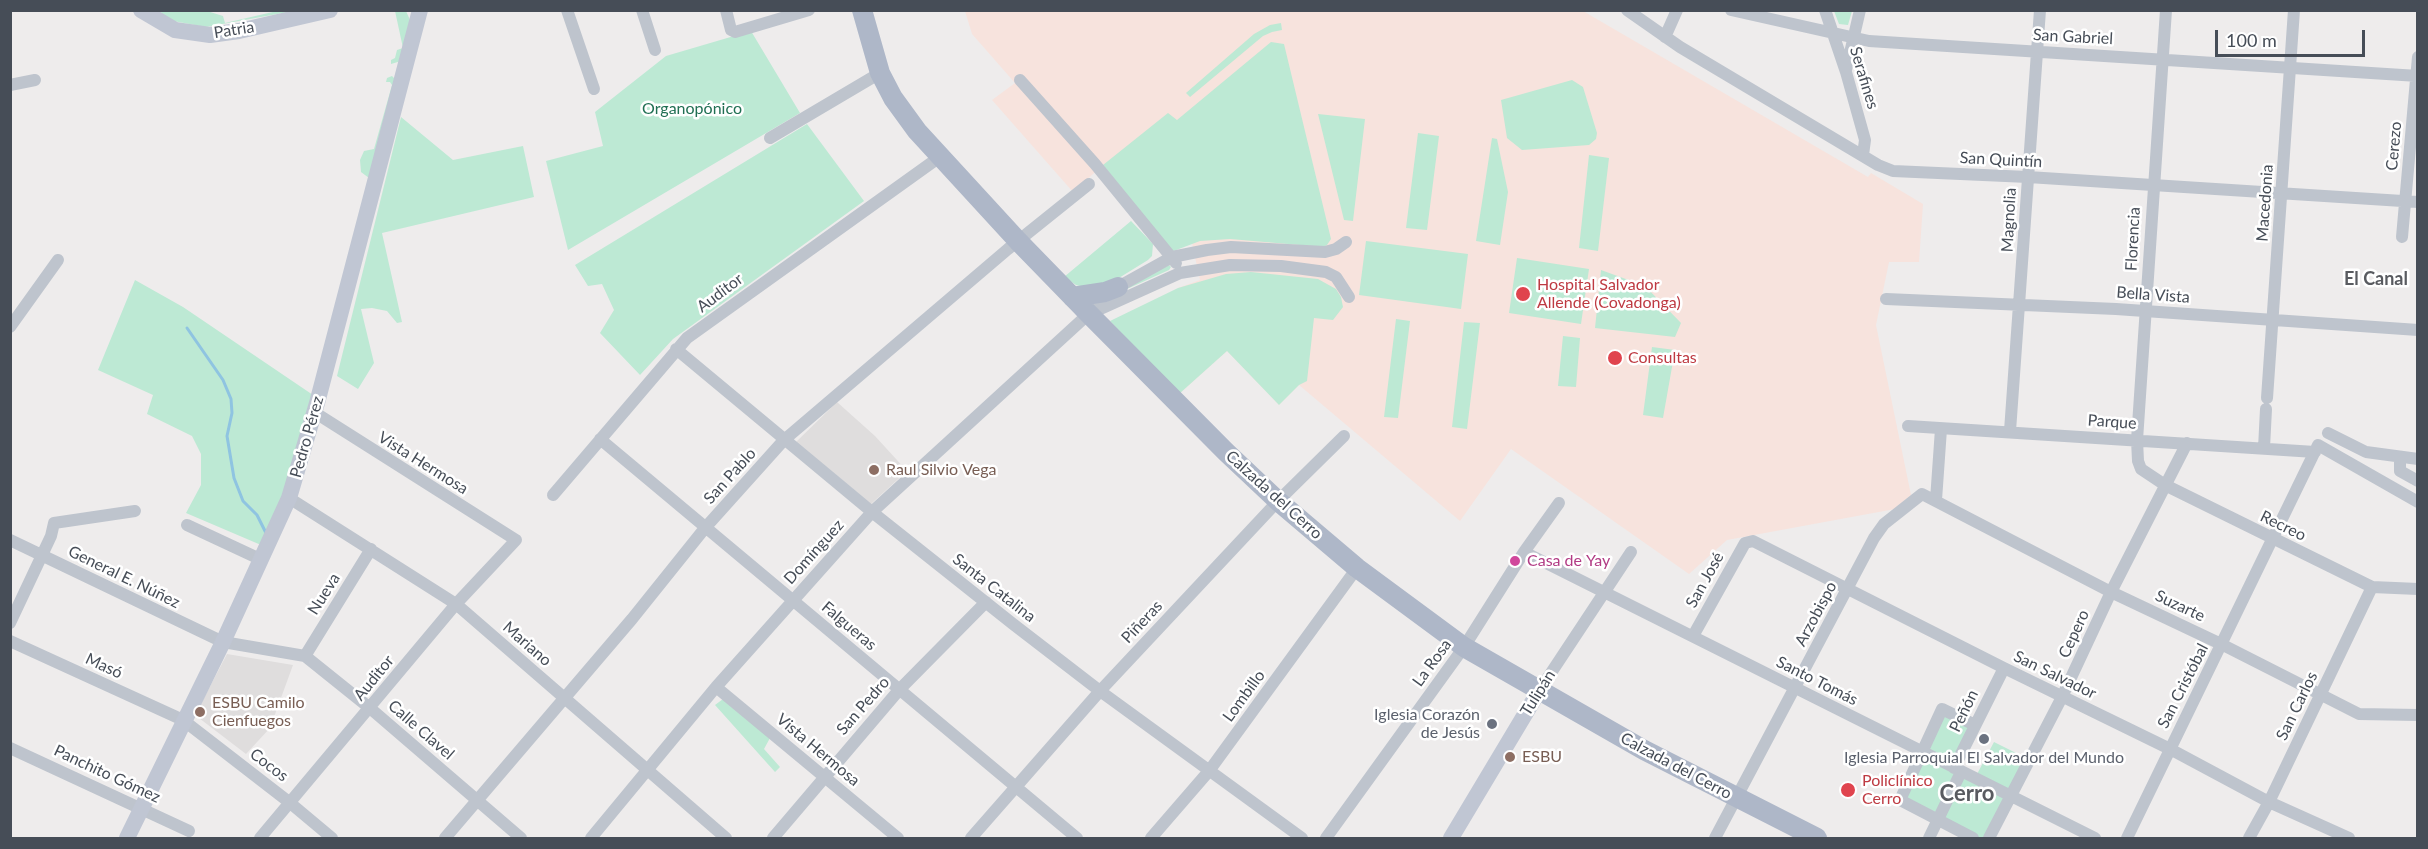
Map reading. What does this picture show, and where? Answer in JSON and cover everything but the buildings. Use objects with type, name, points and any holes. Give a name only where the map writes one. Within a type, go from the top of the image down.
[{"type":"main road","name":"Calzada del Cerro","points":[[862,10],[880,73],[901,110],[1018,241],[1226,452],[1278,501],[1357,568],[1464,647],[1644,750],[1817,838]]},
{"type":"main road","points":[[1072,297],[1105,292],[1118,287]]},
{"type":"street","name":"Patria","points":[[146,12],[176,30],[210,35],[239,31],[330,10]]},
{"type":"street","points":[[410,10],[415,29]]},
{"type":"street","name":"Pedro Pérez","points":[[127,838],[223,642],[289,498],[314,412],[420,10]]},
{"type":"street","points":[[567,10],[594,89]]},
{"type":"street","points":[[642,10],[656,50]]},
{"type":"street","points":[[726,10],[731,30],[735,32],[809,10]]},
{"type":"street","name":"San Quintín","points":[[1628,10],[1665,37],[1893,171],[2028,177],[2282,195],[2412,201]]},
{"type":"street","points":[[1665,37],[1677,10]]},
{"type":"street","name":"San Gabriel","points":[[1731,10],[1819,31],[1880,42],[2163,58],[2417,76]]},
{"type":"street","name":"Serafines","points":[[1825,10],[1846,72],[1865,140],[1863,155]]},
{"type":"street","points":[[1846,72],[1860,10]]},
{"type":"street","name":"Magnolia","points":[[2010,431],[2040,10]]},
{"type":"street","name":"Florencia","points":[[2141,469],[2138,461],[2137,440],[2166,10]]},
{"type":"street","name":"Macedonia","points":[[2264,448],[2294,10]]},
{"type":"street","name":"Cerezo","points":[[2402,237],[2412,201],[2418,57]]},
{"type":"street","points":[[770,138],[880,73]]},
{"type":"street","points":[[10,85],[35,80]]},
{"type":"street","points":[[1020,80],[1095,164],[1173,257],[1180,273]]},
{"type":"street","name":"Auditor","points":[[554,495],[676,349],[757,286],[941,156]]},
{"type":"street","name":"San Pablo","points":[[445,838],[632,619],[705,528],[784,440],[1018,241],[1089,184]]},
{"type":"street","name":"Domínguez","points":[[591,838],[716,687],[872,512],[1118,287],[1173,257],[1207,249],[1231,247],[1325,252],[1346,242]]},
{"type":"street","points":[[10,327],[58,260]]},
{"type":"street","name":"Domínguez","points":[[1089,314],[1180,273],[1203,268],[1252,264],[1326,272],[1336,277],[1349,297]]},
{"type":"street","name":"Bella Vista","points":[[1886,299],[2116,309],[2418,330]]},
{"type":"street","points":[[2116,309],[2146,326]]},
{"type":"street","name":"Santa Catalina","points":[[676,349],[872,512],[986,602],[1100,691],[1302,838]]},
{"type":"street","name":"Vista Hermosa","points":[[314,412],[516,540]]},
{"type":"street","name":"Parque","points":[[1908,426],[2315,452],[2318,445],[2418,502]]},
{"type":"street","points":[[1936,500],[1941,429]]},
{"type":"street","points":[[2328,433],[2366,452],[2418,459]]},
{"type":"street","name":"Piñeras","points":[[971,838],[1100,691],[1278,501],[1344,436]]},
{"type":"street","name":"Falgueras","points":[[600,439],[1077,838]]},
{"type":"street","name":"Cepero","points":[[1989,838],[2062,697],[2111,592],[2187,443]]},
{"type":"street","name":"San Cristóbal","points":[[2127,838],[2315,452]]},
{"type":"street","points":[[2400,458],[2400,471],[2418,481]]},
{"type":"street","name":"Recreo","points":[[2141,469],[2165,485],[2372,587],[2418,589]]},
{"type":"street","name":"Arzobispo","points":[[1715,838],[1884,524],[1922,494],[1936,500]]},
{"type":"street","name":"Mariano","points":[[289,498],[456,604],[726,838]]},
{"type":"street","name":"Suzarte","points":[[1936,500],[2111,592],[2223,645],[2359,714],[2418,715]]},
{"type":"street","name":"La Rosa","points":[[1326,838],[1464,647],[1524,552],[1559,503]]},
{"type":"street","points":[[10,623],[56,522],[135,510]]},
{"type":"street","points":[[187,525],[262,560]]},
{"type":"street","name":"General E. Núñez","points":[[10,540],[223,642]]},
{"type":"street","name":"Auditor","points":[[260,838],[289,801],[371,709],[456,604],[516,540]]},
{"type":"street","name":"San Salvador","points":[[1749,541],[2170,749],[2269,802],[2349,838]]},
{"type":"street","name":"San José","points":[[1693,636],[1745,543],[1749,541]]},
{"type":"street","name":"Nueva","points":[[305,656],[371,549]]},
{"type":"street","name":"Santo Tomás","points":[[1524,552],[1693,636],[1795,690],[2095,838]]},
{"type":"street","name":"Tulipán","points":[[1451,838],[1539,691],[1631,552]]},
{"type":"street","name":"Lombillo","points":[[1151,838],[1209,771],[1357,568]]},
{"type":"street","name":"San Carlos","points":[[2249,838],[2269,802],[2372,587]]},
{"type":"street","name":"San Pedro","points":[[773,838],[899,690],[986,602]]},
{"type":"street","name":"Masó","points":[[10,640],[183,720]]},
{"type":"street","name":"Calle Clavel","points":[[223,642],[305,656],[371,709],[521,838]]},
{"type":"street","name":"Peñón","points":[[1929,838],[1976,725],[2004,668]]},
{"type":"street","name":"Vista Hermosa","points":[[716,687],[898,838]]},
{"type":"street","points":[[1973,838],[1900,800],[1942,709],[1976,725]]},
{"type":"street","name":"Cocos","points":[[183,720],[289,801],[332,838]]},
{"type":"street","name":"Panchito Gómez","points":[[10,748],[189,831]]},
{"type":"shaded area","name":"Hospital Salvador Allende (Covadonga)","points":[[965,11],[1583,11],[1868,177],[1871,173],[1923,204],[1919,262],[1889,262],[1876,325],[1911,495],[1895,509],[1727,540],[1689,574],[1511,449],[1460,521],[1299,385],[1279,405],[1227,351],[1179,394],[1178,288],[1200,280],[1192,243],[1103,165],[1073,192],[992,100],[1015,83],[972,34]]},
{"type":"shaded area","points":[[837,402],[875,436],[907,471],[871,504],[796,442]]},
{"type":"shaded area","points":[[227,654],[293,665],[270,728],[246,754],[195,715]]},
{"type":"green space","points":[[162,11],[207,11],[223,16],[225,23],[277,11],[294,11],[206,27],[173,21],[160,15]]},
{"type":"green space","points":[[395,11],[406,11],[410,20],[401,61],[391,64],[397,50],[403,48]]},
{"type":"green space","points":[[1834,11],[1852,11],[1848,25],[1839,24]]},
{"type":"green space","points":[[1281,23],[1282,30],[1263,36],[1190,97],[1186,93],[1254,34],[1270,25]]},
{"type":"green space","name":"Organopónico","points":[[751,31],[800,113],[568,250],[546,161],[603,146],[595,112],[666,56]]},
{"type":"green space","points":[[1271,42],[1284,44],[1331,239],[1323,247],[1230,239],[1200,241],[1171,252],[1103,165],[1168,113],[1177,120]]},
{"type":"green space","points":[[392,76],[396,80],[369,178],[361,172],[360,160],[364,151],[374,149],[392,85],[386,82],[387,78]]},
{"type":"green space","points":[[1572,80],[1583,87],[1597,133],[1596,139],[1589,145],[1522,150],[1507,138],[1501,100]]},
{"type":"green space","points":[[1318,114],[1365,119],[1353,221],[1344,220]]},
{"type":"green space","points":[[401,117],[453,160],[523,146],[534,197],[382,233],[402,322],[397,323],[387,311],[372,308],[361,309],[374,363],[358,389],[337,376]]},
{"type":"green space","points":[[807,124],[864,201],[673,339],[640,375],[600,333],[614,310],[602,284],[588,286],[575,265]]},
{"type":"green space","points":[[1418,133],[1439,136],[1427,230],[1406,228]]},
{"type":"green space","points":[[1492,138],[1497,139],[1508,192],[1500,245],[1476,241]]},
{"type":"green space","points":[[1589,155],[1609,158],[1598,251],[1579,248]]},
{"type":"green space","points":[[1131,221],[1153,244],[1152,256],[1148,260],[1114,281],[1088,288],[1076,285],[1064,277]]},
{"type":"green space","points":[[1366,241],[1468,254],[1461,309],[1359,295]]},
{"type":"green space","points":[[1517,258],[1589,269],[1581,324],[1509,313]]},
{"type":"green space","points":[[1169,265],[1171,267],[1169,270],[1127,289],[1128,286]]},
{"type":"green space","points":[[1601,270],[1645,286],[1681,323],[1675,337],[1595,328]]},
{"type":"green space","points":[[1251,272],[1318,279],[1336,289],[1341,297],[1343,307],[1333,320],[1314,318],[1307,381],[1299,385],[1279,405],[1227,351],[1179,394],[1110,321],[1178,288],[1226,274]]},
{"type":"green space","points":[[135,280],[183,307],[313,395],[284,494],[261,545],[186,513],[201,485],[201,454],[192,436],[147,414],[153,395],[98,370]]},
{"type":"green space","points":[[1396,319],[1410,321],[1398,418],[1384,417]]},
{"type":"green space","points":[[1464,322],[1480,323],[1467,429],[1452,427]]},
{"type":"green space","points":[[1563,336],[1580,338],[1576,387],[1558,386]]},
{"type":"green space","points":[[1652,347],[1675,350],[1663,418],[1643,415]]},
{"type":"green space","points":[[723,699],[770,738],[764,749],[780,767],[775,772],[715,705]]},
{"type":"green space","points":[[1944,712],[1971,726],[1953,764],[1976,776],[1994,742],[2026,758],[1987,838],[1978,838],[1903,799]]},
{"type":"waterway","points":[[187,328],[223,380],[231,399],[232,413],[227,436],[234,478],[243,501],[257,515],[266,533]]},
{"type":"place","name":"Hospital Salvador Allende (Covadonga)","points":[[1523,294]]},
{"type":"place","name":"Consultas","points":[[1615,358]]},
{"type":"place","name":"Raul Silvio Vega","points":[[874,470]]},
{"type":"place","name":"Casa de Yay","points":[[1515,561]]},
{"type":"place","name":"ESBU Camilo Cienfuegos","points":[[200,712]]},
{"type":"place","name":"Iglesia Corazón de Jesús","points":[[1492,724]]},
{"type":"place","name":"Iglesia Parroquial El Salvador del Mundo","points":[[1984,739]]},
{"type":"place","name":"ESBU","points":[[1510,757]]},
{"type":"place","name":"Policlínico Cerro","points":[[1848,790]]},
{"type":"district","name":"El Canal","points":[[2376,279]]},
{"type":"district","name":"Cerro","points":[[1967,794]]}]
